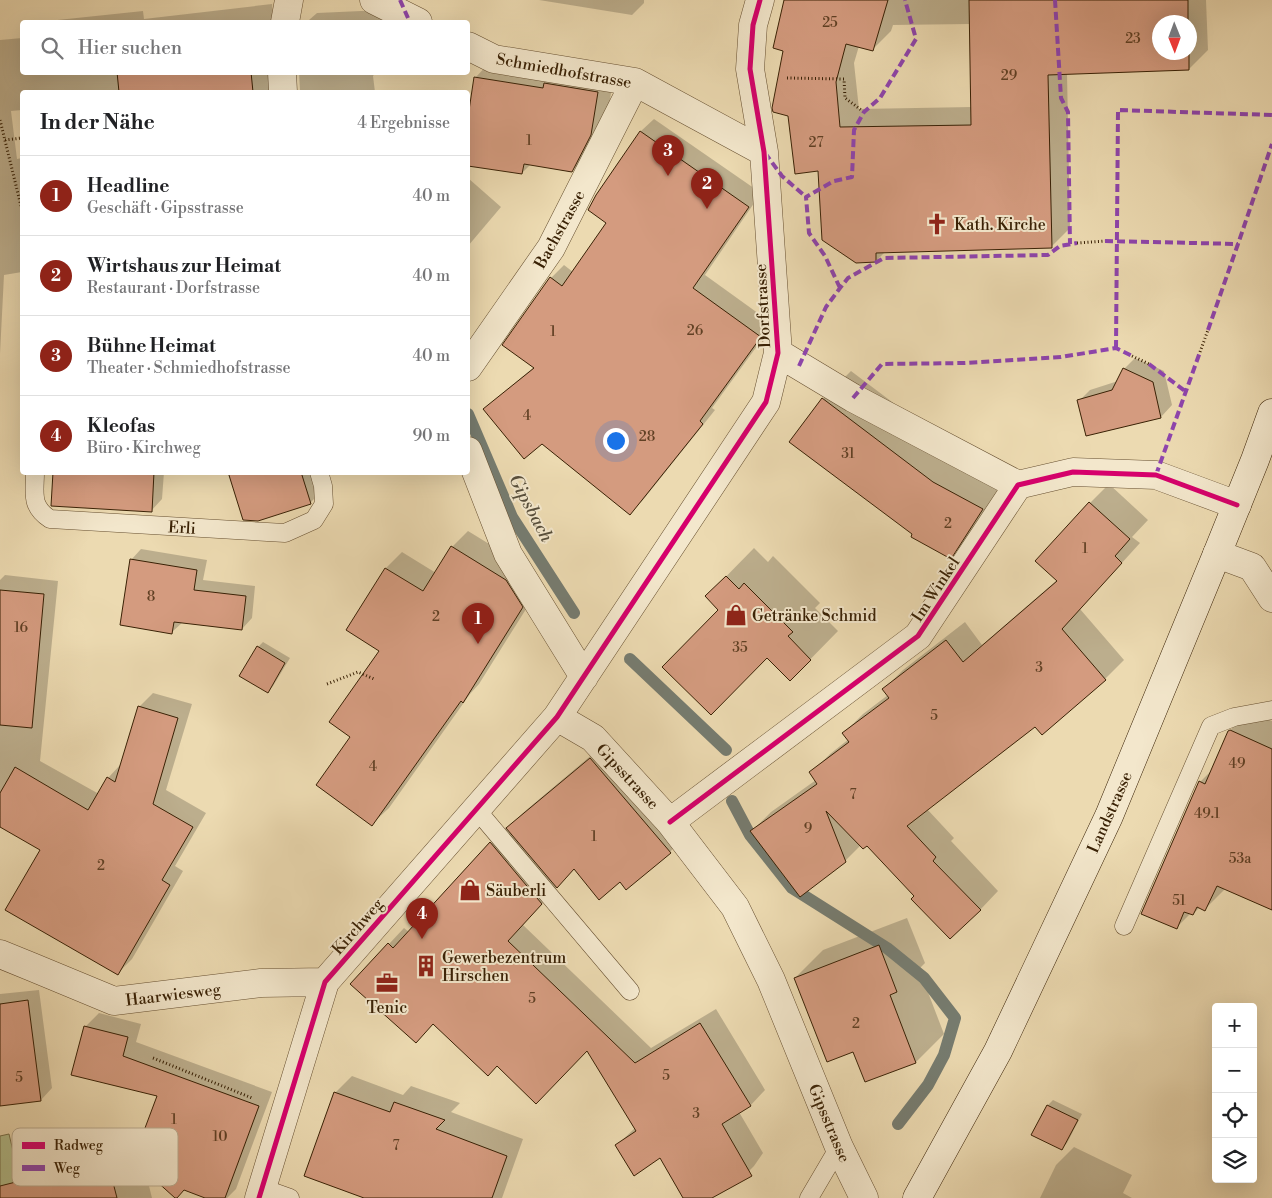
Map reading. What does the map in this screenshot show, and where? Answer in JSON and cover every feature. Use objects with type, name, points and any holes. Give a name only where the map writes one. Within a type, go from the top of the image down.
[{"type":"street","points":[[284,20],[289,0]]},
{"type":"street","points":[[374,0],[413,20]]},
{"type":"street","name":"Dorfstrasse","points":[[584,677],[766,402],[778,353],[764,152],[750,69],[752,25],[760,0]]},
{"type":"street","name":"Schmiedhofstrasse","points":[[470,47],[494,59],[635,82],[764,152]]},
{"type":"street","points":[[282,75],[283,90]]},
{"type":"street","name":"Bachstrasse","points":[[470,364],[551,248],[635,82]]},
{"type":"street","points":[[778,353],[853,398],[1018,485],[1073,472],[1156,475],[1237,505]]},
{"type":"street","name":"Landstrasse","points":[[917,1198],[998,1051],[1109,816],[1237,505],[1272,413]]},
{"type":"street","points":[[470,456],[508,554],[584,677],[557,717]]},
{"type":"street","name":"Im Winkel","points":[[670,822],[918,636],[1018,485]]},
{"type":"street","points":[[1217,554],[1252,567],[1272,598]]},
{"type":"street","name":"Gipsstrasse","points":[[557,717],[592,738],[670,822],[735,907],[771,980],[839,1147],[864,1198]]},
{"type":"street","name":"Kirchweg","points":[[261,1193],[325,982],[557,717]]},
{"type":"street","name":"Haarwiesweg","points":[[0,954],[114,1002],[261,983],[325,982]]},
{"type":"lane","name":"Erli","points":[[34,475],[34,500],[41,513],[50,519],[285,533],[314,520],[324,504],[323,486],[320,475]]},
{"type":"lane","points":[[1124,926],[1211,726],[1234,717],[1272,710]]},
{"type":"lane","points":[[476,809],[630,991]]},
{"type":"lane","points":[[808,1198],[839,1147]]},
{"type":"lane","points":[[261,1193],[290,1198]]},
{"type":"path","points":[[751,78],[844,79],[845,98],[864,112]]},
{"type":"path","points":[[0,120],[20,202]]},
{"type":"path","points":[[5,140],[20,138]]},
{"type":"path","points":[[1077,243],[1105,241]]},
{"type":"path","points":[[1200,352],[1208,330]]},
{"type":"path","points":[[1132,356],[1149,364]]},
{"type":"path","points":[[327,684],[358,672],[374,679]]},
{"type":"path","points":[[154,1058],[286,1111]]},
{"type":"green space","points":[[9,1134],[12,1147],[12,1186],[21,1186],[24,1198],[0,1198],[0,1136]]},
{"type":"building","points":[[784,0],[888,0],[873,51],[846,44],[836,82],[840,127],[971,125],[969,0],[1188,0],[1188,15],[1152,15],[1152,60],[1189,60],[1189,70],[1048,75],[1052,248],[876,253],[876,262],[856,263],[822,240],[818,171],[795,174],[788,116],[773,112],[772,108],[783,51],[773,48]]},
{"type":"building","points":[[117,75],[251,75],[253,90],[119,90]]},
{"type":"building","points":[[474,77],[543,88],[544,83],[598,92],[591,135],[572,172],[524,164],[522,174],[470,166],[470,104]]},
{"type":"building","points":[[640,131],[749,207],[693,288],[761,337],[700,421],[703,424],[630,515],[542,444],[524,459],[483,409],[534,368],[502,345],[550,277],[562,286],[606,223],[588,210],[596,195]]},
{"type":"building","points":[[1123,368],[1153,382],[1161,418],[1086,436],[1077,400],[1112,390]]},
{"type":"building","points":[[822,398],[933,482],[983,509],[951,559],[911,537],[912,534],[789,442]]},
{"type":"building","points":[[53,475],[154,475],[152,512],[51,506]]},
{"type":"building","points":[[229,475],[302,475],[311,504],[258,521],[243,520]]},
{"type":"building","points":[[1089,502],[1130,539],[1115,556],[1122,563],[1062,629],[1106,680],[1042,735],[1035,727],[907,826],[936,857],[933,861],[981,910],[950,939],[911,899],[914,896],[867,846],[863,849],[826,811],[846,862],[800,897],[750,831],[817,784],[809,772],[849,742],[842,733],[889,698],[882,689],[946,640],[963,662],[1057,581],[1035,561]]},
{"type":"building","points":[[451,546],[506,580],[523,607],[463,703],[461,701],[372,826],[316,785],[350,737],[329,722],[379,651],[346,630],[385,568],[423,591]]},
{"type":"building","points":[[130,559],[197,570],[194,590],[246,596],[242,630],[174,622],[172,634],[120,625]]},
{"type":"building","points":[[726,576],[739,589],[744,583],[793,632],[788,636],[811,660],[790,681],[767,658],[711,715],[662,667],[718,610],[705,596]]},
{"type":"building","points":[[0,590],[44,594],[32,728],[0,725]]},
{"type":"building","points":[[257,646],[285,663],[268,693],[239,676]]},
{"type":"building","points":[[138,706],[178,718],[153,804],[193,827],[162,880],[170,885],[118,975],[5,910],[40,850],[0,827],[0,793],[15,767],[88,810],[107,777],[115,782]]},
{"type":"building","points":[[1230,730],[1272,749],[1272,910],[1217,886],[1205,911],[1197,907],[1193,915],[1184,912],[1177,929],[1141,914],[1199,781],[1205,784]]},
{"type":"building","points":[[590,758],[671,853],[626,890],[620,882],[599,900],[574,869],[557,888],[506,828]]},
{"type":"building","points":[[490,842],[542,904],[508,941],[635,1063],[700,1023],[751,1106],[722,1124],[752,1176],[712,1198],[683,1198],[660,1158],[634,1176],[615,1145],[636,1131],[587,1051],[536,1104],[497,1066],[488,1076],[433,1024],[416,1043],[350,984],[388,943],[393,948]]},
{"type":"building","points":[[879,945],[897,992],[890,995],[916,1063],[865,1082],[853,1052],[827,1062],[794,978]]},
{"type":"building","points":[[28,1000],[41,1101],[0,1106],[0,1004]]},
{"type":"building","points":[[84,1026],[128,1037],[123,1056],[259,1106],[225,1198],[205,1198],[184,1190],[175,1198],[162,1186],[178,1186],[178,1128],[145,1128],[157,1096],[71,1075]]},
{"type":"building","points":[[334,1092],[390,1112],[394,1102],[445,1120],[436,1129],[507,1156],[492,1198],[364,1198],[304,1176]]},
{"type":"building","points":[[1047,1105],[1078,1120],[1062,1150],[1031,1135]]},
{"type":"building","points":[[12,1183],[12,1186],[114,1186],[117,1198],[0,1198],[0,1186]]},
{"type":"waterway","name":"Gipsbach","points":[[470,419],[512,517],[574,613]]},
{"type":"waterway","points":[[630,659],[726,750]]},
{"type":"waterway","points":[[732,801],[750,835],[792,888],[887,948],[924,978],[955,1018],[944,1055],[928,1085],[898,1124]]},
{"type":"marked path","points":[[400,0],[408,18]]},
{"type":"marked path","points":[[840,288],[825,256],[809,233],[806,197],[834,181],[852,177],[854,130],[864,112],[880,98],[916,39],[905,0]]},
{"type":"marked path","points":[[1055,0],[1061,98],[1068,112],[1070,244]]},
{"type":"marked path","points":[[1116,348],[1118,110],[1272,115]]},
{"type":"marked path","points":[[1208,330],[1272,144]]},
{"type":"marked path","points":[[765,153],[782,176],[806,197]]},
{"type":"marked path","points":[[1105,241],[1238,244]]},
{"type":"marked path","points":[[799,366],[826,307],[840,288],[848,278],[884,258],[1048,255],[1060,246],[1077,243]]},
{"type":"marked path","points":[[853,398],[882,364],[965,363],[1061,357],[1116,348],[1132,356]]},
{"type":"marked path","points":[[1156,475],[1200,352]]},
{"type":"marked path","points":[[1149,364],[1185,391]]},
{"type":"cycle path","points":[[259,1198],[325,982],[557,717],[766,402],[778,353],[764,152],[750,69],[753,25],[760,0]]},
{"type":"cycle path","points":[[670,822],[918,636],[1018,485],[1073,472],[1156,475],[1237,505]]},
{"type":"place","name":"Bühne Heimat","points":[[668,176]]},
{"type":"place","name":"Wirtshaus zur Heimat","points":[[707,209]]},
{"type":"place","name":"Kath. Kirche","points":[[937,224]]},
{"type":"place","name":"Getränke Schmid","points":[[736,615]]},
{"type":"place","name":"Headline","points":[[478,644]]},
{"type":"place","name":"Säuberli","points":[[470,890]]},
{"type":"place","name":"Kleofas","points":[[422,939]]},
{"type":"place","name":"Gewerbezentrum Hirschen","points":[[426,966]]},
{"type":"place","name":"Tenic","points":[[387,983]]}]
